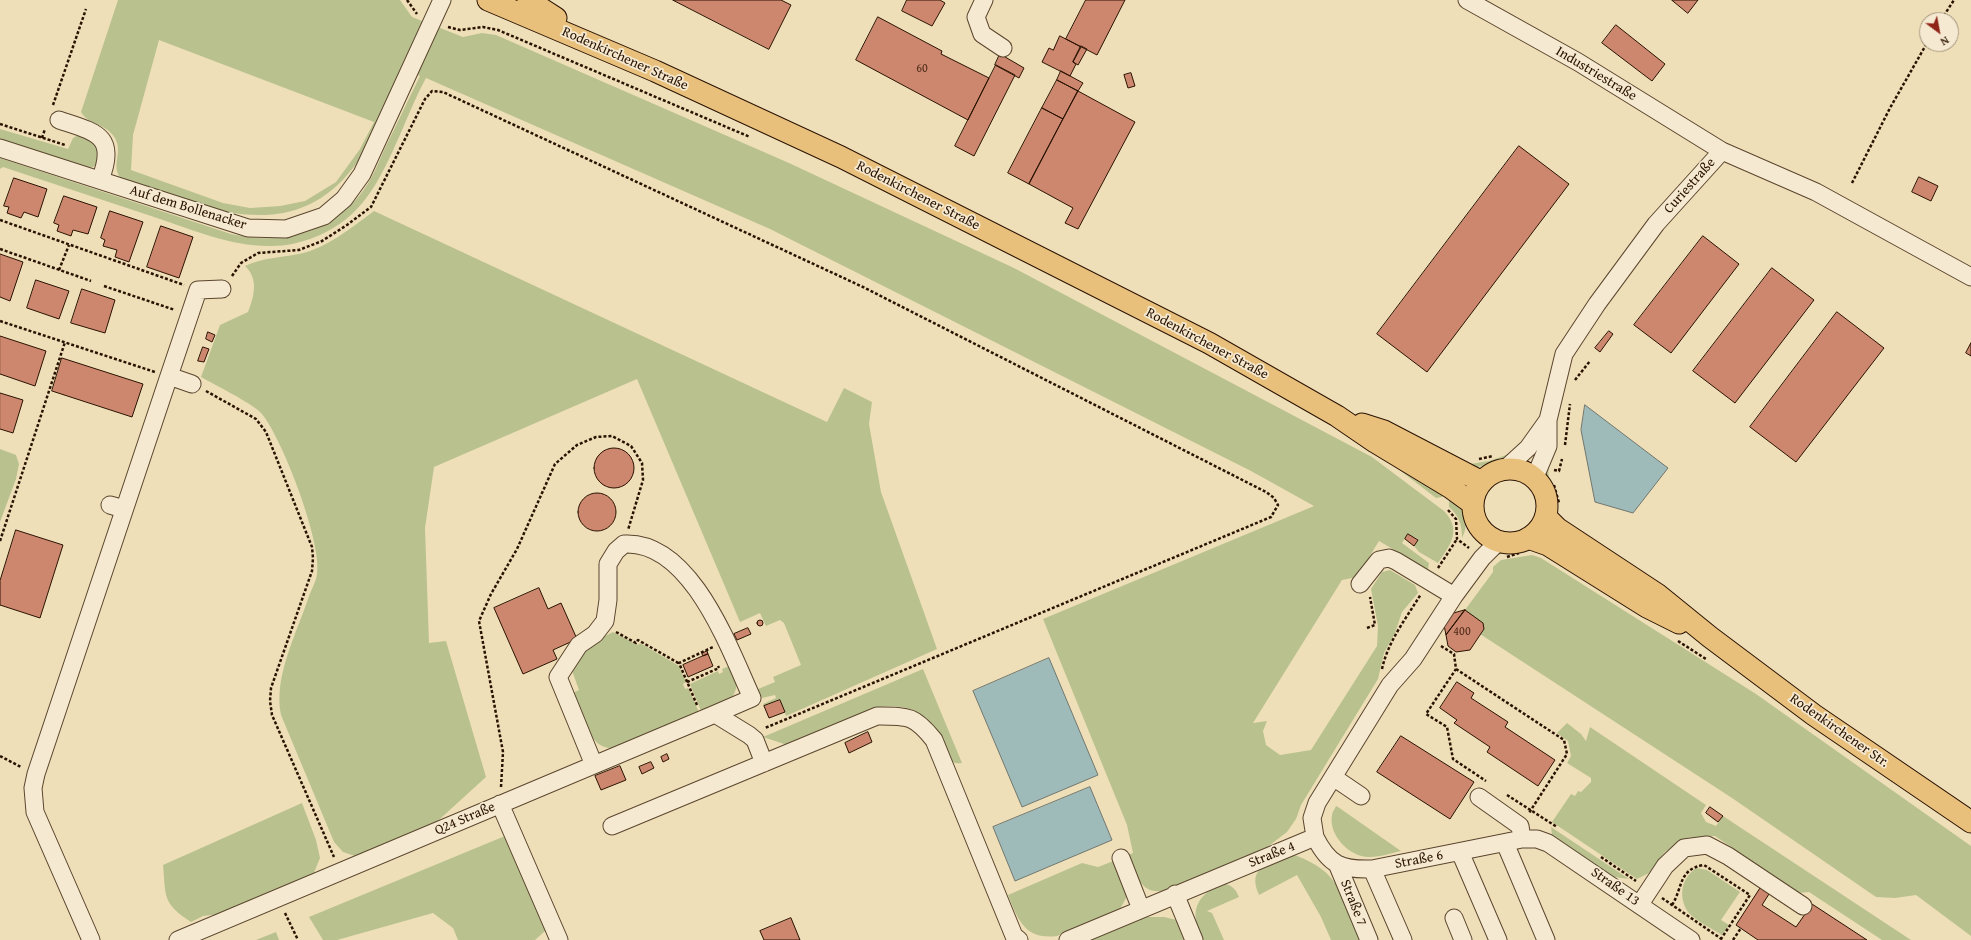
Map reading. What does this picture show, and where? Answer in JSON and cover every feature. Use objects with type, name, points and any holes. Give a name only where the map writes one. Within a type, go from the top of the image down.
[{"type":"main road","name":"Rodenkirchener Straße","points":[[488,0],[655,71],[841,157],[1209,343],[1337,416],[1384,431],[1456,480],[1473,504]]},
{"type":"main road","points":[[528,0],[569,26],[592,44]]},
{"type":"main road","points":[[1501,462],[1531,475],[1548,474],[1542,487],[1547,502],[1551,523],[1657,594],[1710,637],[1647,607],[1548,545],[1525,545],[1500,542],[1486,534],[1476,520],[1473,504],[1475,494],[1482,482],[1501,462]]},
{"type":"main road","name":"Rodenkirchener Straße","points":[[1456,480],[1482,482]]},
{"type":"main road","points":[[1525,545],[1540,529],[1551,523]]},
{"type":"main road","name":"Rodenkirchener Str.","points":[[1710,637],[1814,715],[1971,822]]},
{"type":"street","name":"Auf dem Bollenacker","points":[[0,148],[248,228],[286,229],[324,216],[344,199],[362,174],[434,21],[442,0]]},
{"type":"street","points":[[984,0],[976,16],[982,34],[1003,48]]},
{"type":"street","name":"Industriestraße","points":[[1467,0],[1578,62],[1722,152]]},
{"type":"street","points":[[52,118],[93,131],[102,139],[107,151],[106,165],[100,180]]},
{"type":"street","name":"Curiestraße","points":[[1548,474],[1548,420],[1564,354],[1597,304],[1656,224],[1722,152],[1816,192],[1971,277]]},
{"type":"street","points":[[91,940],[35,812],[33,788],[117,507],[169,376],[188,315],[198,290],[222,289]]},
{"type":"street","points":[[169,376],[192,384]]},
{"type":"street","name":"Curiestraße","points":[[1501,462],[1528,448],[1548,420]]},
{"type":"street","points":[[1338,866],[1326,856],[1316,837],[1312,818],[1317,803],[1390,685],[1414,659],[1454,596],[1482,558],[1500,542]]},
{"type":"street","points":[[594,765],[558,677],[579,645],[595,634],[605,621],[608,600],[608,564],[616,551],[624,544],[635,543],[653,548],[674,563],[703,597],[726,642]]},
{"type":"street","points":[[1364,587],[1379,560],[1389,558],[1454,596]]},
{"type":"street","name":"Q24 Straße","points":[[178,940],[752,698],[726,642]]},
{"type":"street","points":[[709,716],[750,735],[755,740],[764,763]]},
{"type":"street","points":[[612,826],[877,716],[904,716],[921,724],[934,740],[1014,936],[1019,940]]},
{"type":"street","points":[[1333,777],[1361,796]]},
{"type":"street","name":"Straße 13","points":[[1479,797],[1526,835],[1548,843],[1691,940]]},
{"type":"street","points":[[500,804],[559,940]]},
{"type":"street","name":"Straße 6","points":[[1338,866],[1354,870],[1372,869],[1436,850],[1460,852],[1505,843],[1526,835]]},
{"type":"street","name":"Straße 4","points":[[1068,940],[1175,894],[1316,837]]},
{"type":"street","points":[[1505,843],[1546,940]]},
{"type":"street","points":[[1640,904],[1665,866],[1684,848],[1707,845],[1728,856],[1803,906]]},
{"type":"street","points":[[1460,852],[1498,940]]},
{"type":"street","points":[[1121,858],[1141,909]]},
{"type":"street","name":"Straße 7","points":[[1338,866],[1369,940]]},
{"type":"street","points":[[1372,869],[1403,940]]},
{"type":"street","points":[[1175,894],[1194,940]]},
{"type":"street","points":[[1454,918],[1463,940]]},
{"type":"path","points":[[407,0],[416,13],[434,21],[460,30],[483,27],[498,30],[756,139]]},
{"type":"path","points":[[1946,12],[1954,0]]},
{"type":"path","points":[[42,138],[52,118],[86,9]]},
{"type":"path","points":[[1852,183],[1890,108],[1922,52]]},
{"type":"path","points":[[222,289],[241,263],[252,256],[258,253],[299,250],[322,241],[371,207],[425,99],[432,91],[443,92],[863,287],[1266,492],[1274,498],[1278,506],[1276,512],[1271,517],[750,735]]},
{"type":"path","points":[[0,124],[65,145]]},
{"type":"path","points":[[0,220],[198,290]]},
{"type":"path","points":[[59,270],[69,245]]},
{"type":"path","points":[[0,249],[91,281]]},
{"type":"path","points":[[104,286],[188,315]]},
{"type":"path","points":[[0,321],[169,376]]},
{"type":"path","points":[[0,541],[65,342]]},
{"type":"path","points":[[1574,382],[1590,361]]},
{"type":"path","points":[[192,384],[256,419],[266,432],[312,547],[312,570],[271,688],[270,701],[272,715],[340,872]]},
{"type":"path","points":[[1564,450],[1568,430],[1570,400]]},
{"type":"path","points":[[500,804],[503,752],[479,621],[491,594],[517,549],[555,464],[577,445],[596,438],[612,436],[632,446],[642,463],[643,480],[624,544]]},
{"type":"path","points":[[1551,523],[1562,517],[1548,474],[1559,471],[1562,456]]},
{"type":"path","points":[[1407,615],[1458,539],[1456,519],[1443,506],[1467,461],[1490,458],[1501,462]]},
{"type":"path","points":[[1458,539],[1491,564],[1525,545]]},
{"type":"path","points":[[1364,587],[1375,625],[1367,628]]},
{"type":"path","points":[[603,625],[636,643],[638,640],[680,664],[687,682],[709,716]]},
{"type":"path","points":[[1677,640],[1711,662]]},
{"type":"path","points":[[680,664],[726,642]]},
{"type":"path","points":[[1436,643],[1454,654],[1456,669],[1426,714],[1447,728],[1453,759],[1493,785]]},
{"type":"path","points":[[711,648],[714,655]]},
{"type":"path","points":[[687,682],[719,668],[716,661]]},
{"type":"path","points":[[1456,669],[1564,740],[1567,754],[1531,810],[1526,835]]},
{"type":"path","points":[[0,756],[36,774]]},
{"type":"path","points":[[1505,794],[1560,830]]},
{"type":"path","points":[[1598,855],[1722,939],[1750,895],[1704,865],[1696,866],[1686,875],[1679,886],[1679,895],[1672,905]]},
{"type":"path","points":[[278,898],[298,940]]},
{"type":"path","points":[[1733,940],[1740,928]]},
{"type":"green space","points":[[118,0],[400,0],[412,17],[463,37],[482,33],[496,35],[789,163],[1014,268],[1372,457],[1444,511],[1452,524],[1453,537],[1447,550],[1438,563],[1419,552],[1414,546],[1418,539],[1408,534],[1402,543],[1429,563],[1428,570],[1379,541],[1357,577],[1342,580],[1253,723],[1267,721],[1263,731],[1266,745],[1280,755],[1311,750],[1377,646],[1378,626],[1371,589],[1382,572],[1390,570],[1415,585],[1418,593],[1402,612],[1395,633],[1384,653],[1378,679],[1301,805],[1296,819],[1287,832],[1266,848],[1163,891],[1155,891],[1143,886],[1136,875],[1128,855],[1133,853],[1127,825],[1043,619],[1314,506],[1251,471],[770,229],[426,78],[385,168],[365,200],[353,213],[336,227],[315,237],[294,244],[257,246],[228,241],[3,167],[0,169],[0,158],[231,234],[267,238],[301,234],[332,220],[359,196],[367,185],[420,76],[405,69],[375,133],[361,158],[353,168],[328,193],[302,208],[274,214],[244,214],[215,209],[124,182],[117,171],[116,166],[118,150],[115,138],[107,130],[84,117],[81,112]],"holes":[[[159,40],[374,122],[360,149],[336,182],[305,201],[280,206],[250,208],[223,203],[131,170],[133,135]]]},
{"type":"green space","points":[[0,129],[68,149],[73,138],[78,135],[97,144],[98,163],[93,167],[86,168],[0,139]]},
{"type":"green space","points":[[374,211],[827,422],[844,388],[872,402],[869,424],[881,492],[937,649],[786,716],[780,700],[764,706],[763,704],[776,698],[775,695],[762,698],[758,689],[775,682],[773,677],[801,665],[784,623],[780,620],[766,626],[760,613],[740,622],[637,379],[434,467],[425,528],[429,643],[446,641],[486,777],[430,828],[355,856],[343,852],[334,842],[281,715],[279,700],[283,670],[317,574],[317,559],[314,539],[299,490],[289,466],[279,443],[261,413],[241,399],[201,377],[220,325],[248,312],[252,300],[254,282],[245,266],[266,259],[299,254],[319,247],[338,237]]},
{"type":"green space","points":[[0,449],[16,455],[19,464],[16,479],[0,522]]},
{"type":"green space","points":[[1376,452],[1447,489],[1442,497],[1436,498]]},
{"type":"green space","points":[[1512,453],[1504,459],[1489,465],[1473,467],[1470,464],[1489,461]]},
{"type":"green space","points":[[1548,466],[1549,481],[1558,517],[1551,506],[1547,492],[1546,472]]},
{"type":"green space","points":[[1453,494],[1465,514],[1466,526],[1462,538],[1459,521],[1449,507],[1449,500]]},
{"type":"green space","points":[[1526,545],[1527,548],[1505,552],[1492,558],[1497,551]]},
{"type":"green space","points":[[1532,555],[1541,558],[1756,694],[1971,846],[1971,936],[1916,895],[1895,898],[1876,897],[1732,798],[1480,634],[1465,610],[1493,572],[1493,567],[1501,560]]},
{"type":"green space","points":[[613,632],[638,645],[640,643],[679,666],[686,682],[683,684],[685,689],[688,688],[699,712],[614,748],[605,747],[598,743],[586,729],[571,694],[579,690],[571,668],[586,646]]},
{"type":"green space","points":[[732,665],[737,684],[730,701],[701,711],[690,684],[718,671],[719,674],[723,672],[722,669]]},
{"type":"green space","points":[[923,669],[962,763],[955,763],[950,760],[936,730],[925,717],[904,707],[879,707],[787,745],[763,737]]},
{"type":"green space","points":[[1567,723],[1581,734],[1586,741],[1590,727],[1706,805],[1701,813],[1706,822],[1716,826],[1723,816],[1911,940],[1882,940],[1809,892],[1799,893],[1715,836],[1686,838],[1665,852],[1649,873],[1637,879],[1552,822],[1571,794],[1575,796],[1578,791],[1581,792],[1591,782],[1591,778],[1567,763],[1571,756],[1568,741],[1557,733]]},
{"type":"green space","points":[[302,803],[316,840],[320,858],[313,875],[220,914],[203,916],[191,922],[175,910],[170,904],[167,898],[163,865]]},
{"type":"green space","points":[[1336,806],[1401,851],[1382,856],[1370,857],[1355,854],[1349,850],[1337,838],[1334,831],[1332,813]]},
{"type":"green space","points":[[1551,827],[1629,879],[1614,877],[1552,835]]},
{"type":"green space","points":[[505,836],[545,931],[535,940],[458,940],[453,928],[433,913],[337,940],[323,940],[309,917]]},
{"type":"green space","points":[[1291,854],[1315,865],[1331,878],[1342,895],[1360,940],[1331,940],[1321,917],[1297,875],[1259,895],[1256,885],[1258,872],[1262,867]]},
{"type":"green space","points":[[1116,860],[1129,893],[1120,909],[1057,936],[1037,935],[1024,926],[1015,913],[1008,895],[1082,863],[1098,867]]},
{"type":"green space","points":[[1696,868],[1707,870],[1740,892],[1721,920],[1729,925],[1722,935],[1694,918],[1685,906],[1682,894],[1684,883],[1691,872]]},
{"type":"green space","points":[[1222,883],[1233,887],[1239,897],[1207,911],[1212,913],[1224,940],[1202,940],[1196,921],[1197,906],[1205,894]]},
{"type":"green space","points":[[1144,917],[1164,917],[1177,920],[1185,940],[1088,940]]},
{"type":"green space","points":[[276,932],[279,940],[256,940]]},
{"type":"water","points":[[1585,405],[1668,468],[1633,513],[1595,502],[1581,430]]},
{"type":"water","points":[[1049,658],[1098,775],[1022,807],[973,691]]},
{"type":"water","points":[[1090,787],[1112,840],[1015,881],[993,827]]},
{"type":"building","points":[[673,0],[781,0],[791,5],[769,49]]},
{"type":"building","points":[[907,0],[940,0],[945,3],[932,26],[902,11]]},
{"type":"building","points":[[1086,0],[1125,0],[1097,55],[1066,39]]},
{"type":"building","points":[[1672,0],[1698,0],[1688,13]]},
{"type":"building","points":[[878,17],[942,51],[941,54],[989,78],[968,120],[856,60]]},
{"type":"building","points":[[1616,25],[1665,64],[1652,81],[1602,43]]},
{"type":"building","points":[[1060,36],[1081,47],[1073,62],[1076,64],[1070,76],[1042,62],[1049,48],[1053,50]]},
{"type":"building","points":[[1081,46],[1087,49],[1078,65],[1073,62]]},
{"type":"building","points":[[1000,54],[1024,68],[1019,78],[995,65]]},
{"type":"building","points":[[996,65],[1015,75],[974,156],[955,146]]},
{"type":"building","points":[[1061,71],[1083,83],[1078,91],[1057,80]]},
{"type":"building","points":[[1131,73],[1135,86],[1128,88],[1124,75]]},
{"type":"building","points":[[1057,80],[1078,91],[1063,119],[1042,108]]},
{"type":"building","points":[[1078,91],[1135,122],[1078,229],[1065,223],[1073,208],[1029,184]]},
{"type":"building","points":[[1042,108],[1063,119],[1029,184],[1008,173]]},
{"type":"building","points":[[1519,146],[1569,184],[1427,372],[1377,334]]},
{"type":"building","points":[[1919,177],[1938,186],[1931,201],[1912,192]]},
{"type":"building","points":[[14,178],[47,189],[38,217],[24,212],[21,218],[7,213],[9,207],[4,206]]},
{"type":"building","points":[[64,196],[97,207],[88,234],[73,230],[71,236],[57,231],[59,225],[54,223]]},
{"type":"building","points":[[110,211],[143,222],[129,262],[115,257],[117,250],[103,246],[105,240],[101,238]]},
{"type":"building","points":[[161,226],[193,237],[179,278],[147,267]]},
{"type":"building","points":[[1703,236],[1739,264],[1671,353],[1634,325]]},
{"type":"building","points":[[0,254],[23,262],[10,301],[0,297]]},
{"type":"building","points":[[1772,268],[1814,300],[1735,403],[1693,371]]},
{"type":"building","points":[[36,280],[69,291],[59,319],[27,308]]},
{"type":"building","points":[[82,289],[115,300],[105,333],[71,323]]},
{"type":"building","points":[[1837,312],[1884,348],[1796,462],[1750,427]]},
{"type":"building","points":[[1609,331],[1613,334],[1600,352],[1595,348]]},
{"type":"building","points":[[208,332],[215,335],[212,342],[206,339]]},
{"type":"building","points":[[0,336],[46,351],[35,386],[0,374]]},
{"type":"building","points":[[1971,343],[1971,356],[1966,353]]},
{"type":"building","points":[[203,347],[209,349],[204,362],[198,361]]},
{"type":"building","points":[[62,358],[143,384],[132,417],[52,391]]},
{"type":"building","points":[[0,393],[23,400],[13,433],[0,429]]},
{"type":"building","points":[[614,448],[622,450],[628,454],[632,460],[634,468],[632,476],[628,482],[622,486],[614,488],[606,486],[600,482],[596,476],[594,468],[596,460],[600,454],[606,450]]},
{"type":"building","points":[[593,493],[601,493],[611,498],[615,505],[615,519],[611,526],[601,531],[593,531],[583,526],[581,523],[578,516],[578,508],[583,498],[586,496]]},
{"type":"building","points":[[16,530],[63,545],[40,618],[0,605],[0,581]]},
{"type":"building","points":[[1408,534],[1418,540],[1414,546],[1405,539]]},
{"type":"building","points":[[539,588],[548,609],[561,603],[577,639],[553,650],[557,659],[523,674],[494,608]]},
{"type":"building","points":[[1465,610],[1483,623],[1484,629],[1470,650],[1456,652],[1448,646],[1446,635]]},
{"type":"building","points":[[1465,610],[1446,635],[1444,625],[1451,614]]},
{"type":"building","points":[[760,620],[763,623],[760,626],[757,623]]},
{"type":"building","points":[[748,628],[751,634],[737,640],[734,634]]},
{"type":"building","points":[[707,651],[708,654],[703,656],[702,654]]},
{"type":"building","points":[[708,654],[713,666],[688,677],[683,665]]},
{"type":"building","points":[[1457,682],[1474,693],[1471,698],[1508,722],[1505,727],[1555,760],[1538,786],[1487,752],[1490,747],[1454,723],[1457,720],[1440,708]]},
{"type":"building","points":[[780,700],[785,712],[769,718],[764,706]]},
{"type":"building","points":[[868,732],[872,742],[849,753],[845,743]]},
{"type":"building","points":[[1401,736],[1474,782],[1450,819],[1377,772]]},
{"type":"building","points":[[667,754],[669,759],[663,762],[661,757]]},
{"type":"building","points":[[651,762],[654,768],[642,774],[639,767]]},
{"type":"building","points":[[620,766],[626,780],[601,790],[595,776]]},
{"type":"building","points":[[1710,807],[1723,816],[1718,822],[1706,813]]},
{"type":"building","points":[[1763,887],[1769,894],[1762,905],[1796,927],[1812,904],[1867,940],[1758,940],[1736,925],[1760,888]]},
{"type":"building","points":[[791,918],[800,940],[764,940],[760,931]]}]
